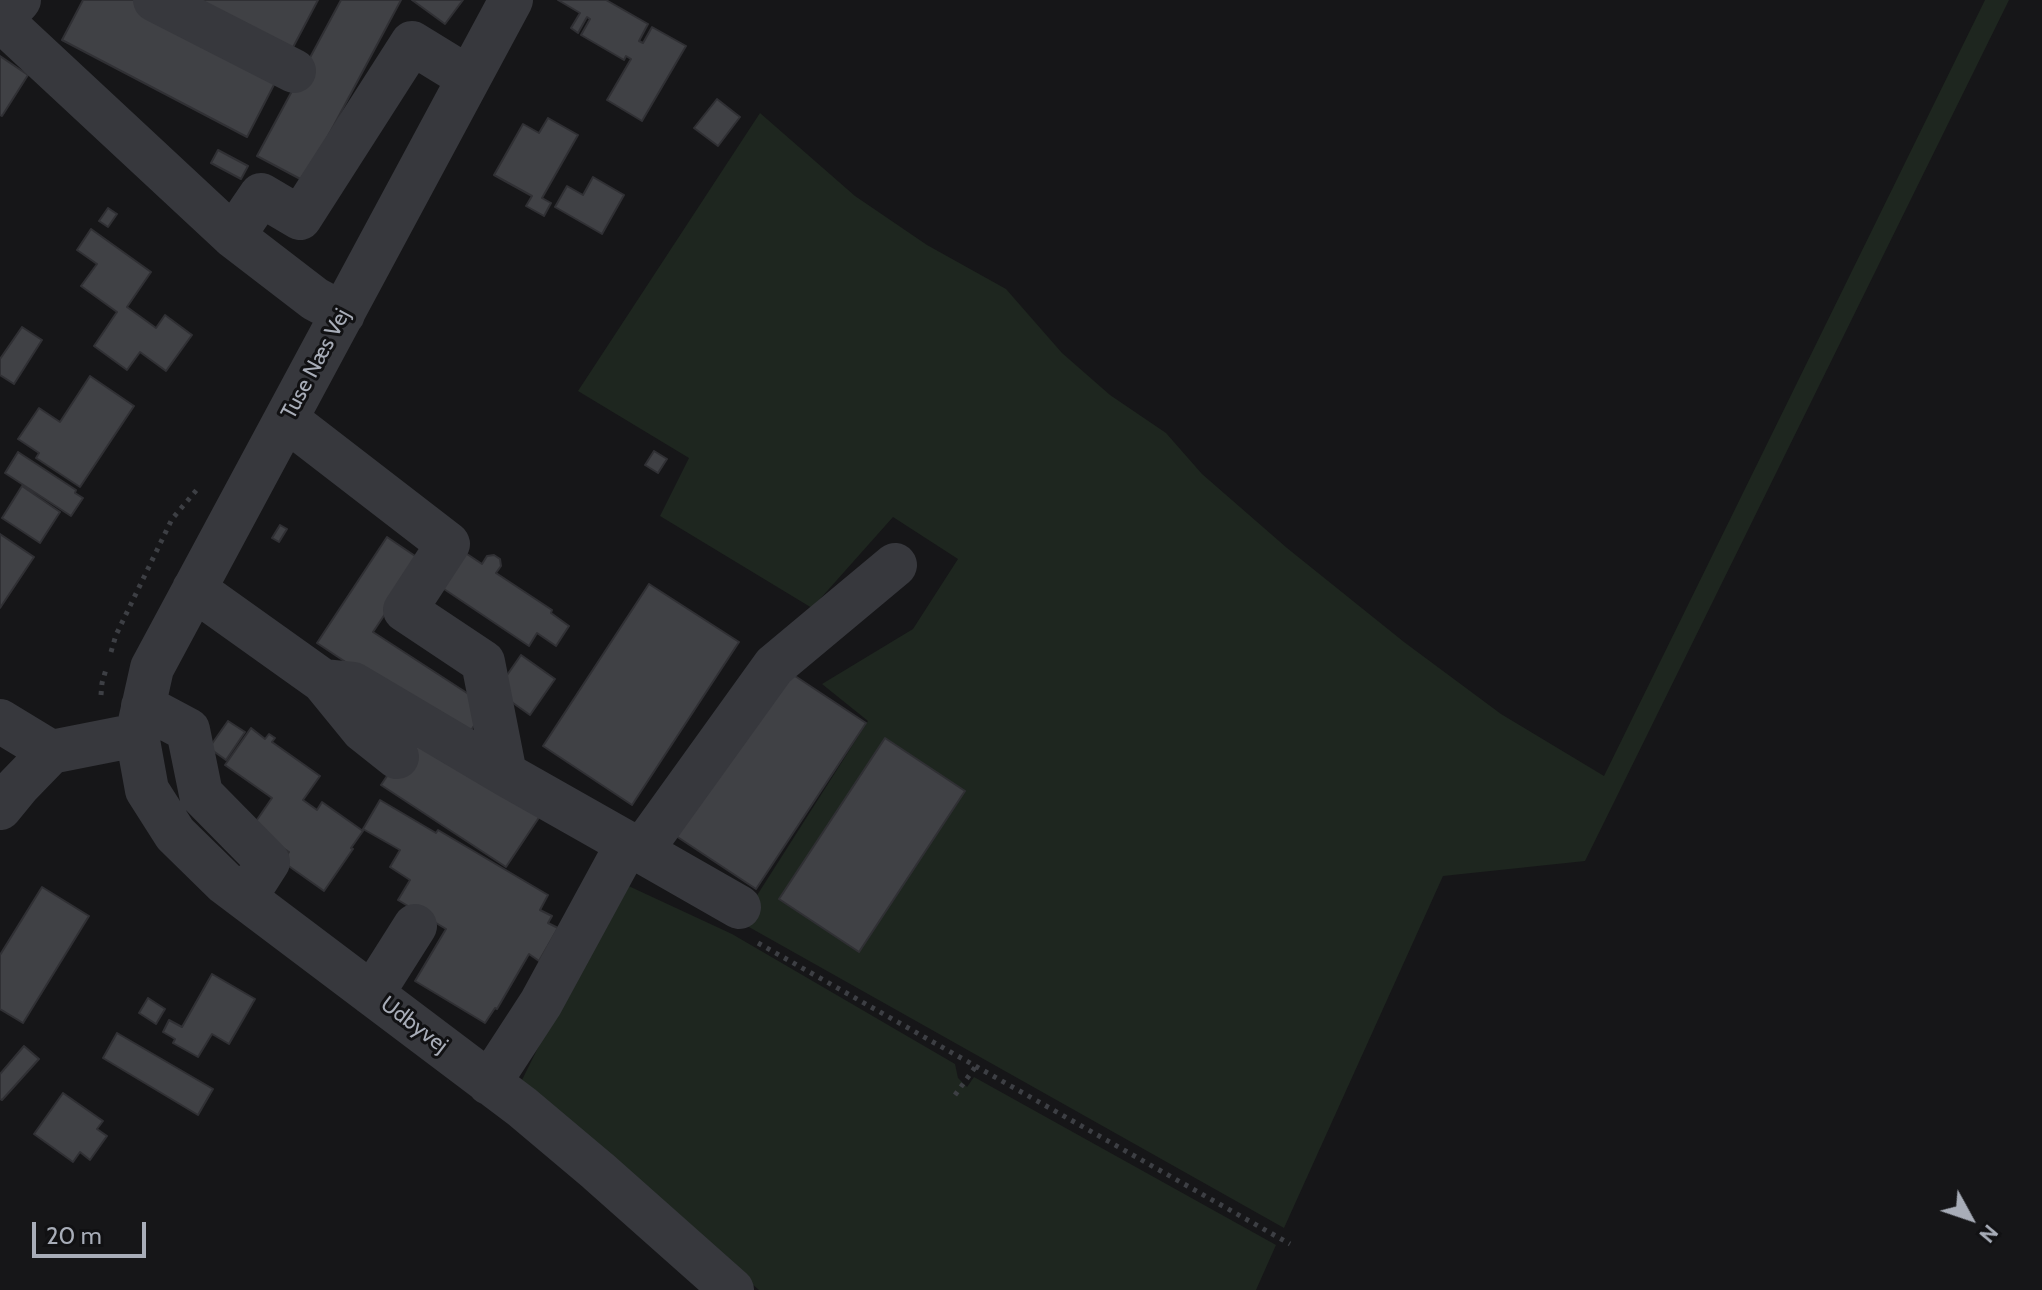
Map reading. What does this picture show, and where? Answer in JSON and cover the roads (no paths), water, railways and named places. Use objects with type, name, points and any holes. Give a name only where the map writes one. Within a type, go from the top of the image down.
[{"type":"street","points":[[19,0],[0,19],[233,236],[315,299],[343,314]]},
{"type":"street","points":[[155,0],[294,71]]},
{"type":"street","name":"Tuse Næs Vej","points":[[140,721],[152,668],[511,0]]},
{"type":"street","points":[[233,236],[261,195],[300,218],[412,43],[469,78]]},
{"type":"street","points":[[286,419],[448,544],[405,610],[483,662],[505,774]]},
{"type":"street","points":[[489,1083],[541,1003],[634,847],[774,666],[895,565]]},
{"type":"street","points":[[194,589],[323,681],[363,730],[397,757]]},
{"type":"street","points":[[323,681],[353,684],[731,902]]},
{"type":"street","points":[[0,721],[51,752]]},
{"type":"street","points":[[0,808],[51,752],[140,721]]},
{"type":"street","name":"Udbyvej","points":[[140,721],[188,730],[201,794],[268,862],[245,898],[522,1107],[732,1290]]},
{"type":"street","points":[[372,994],[415,926]]}]
